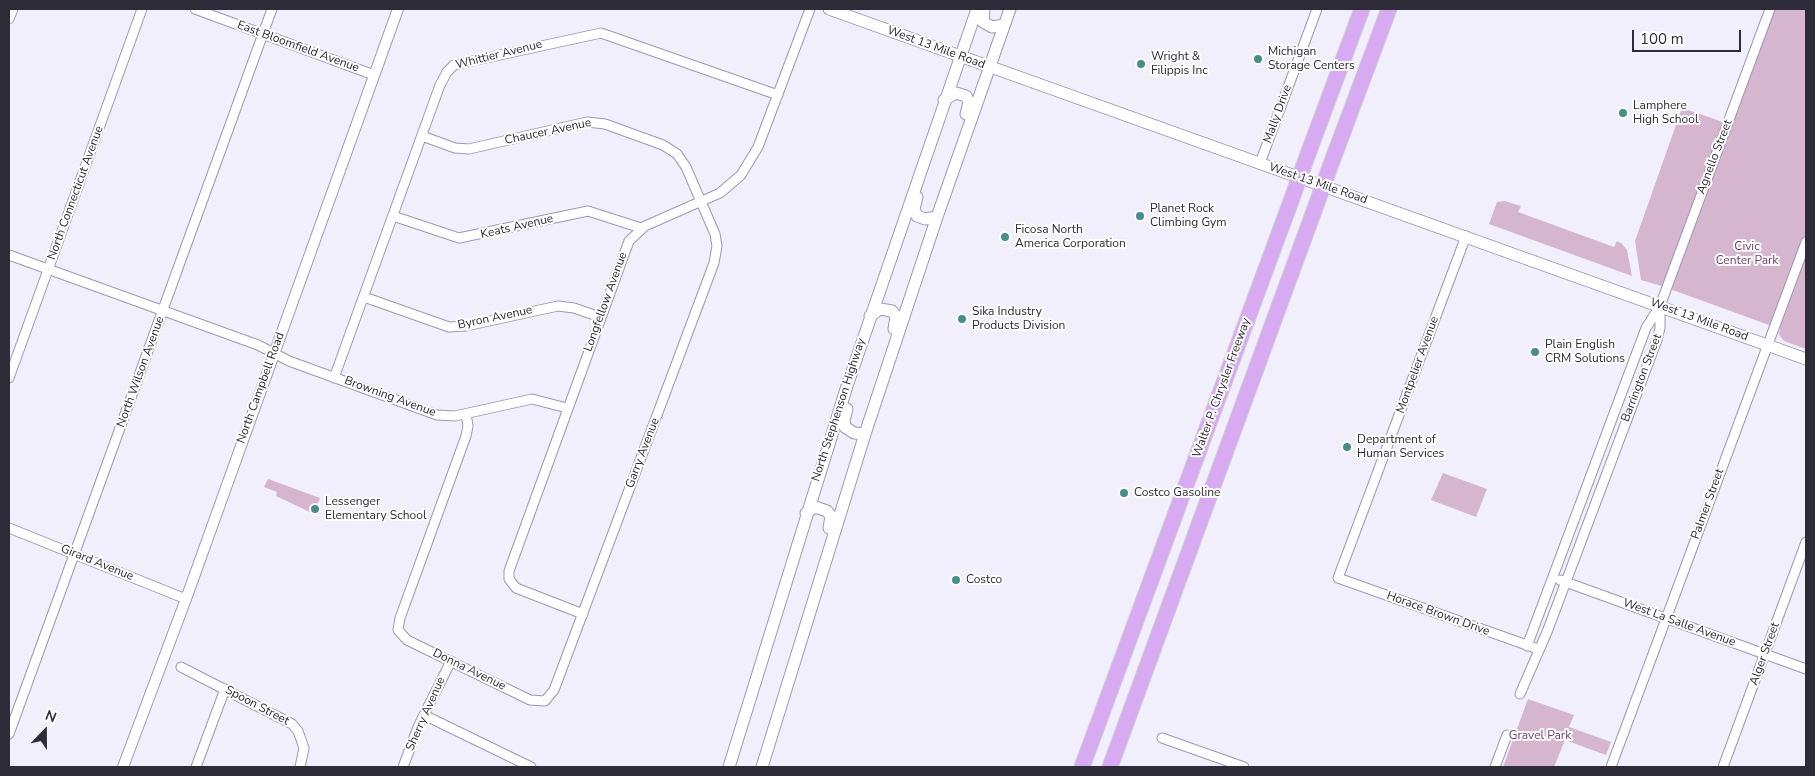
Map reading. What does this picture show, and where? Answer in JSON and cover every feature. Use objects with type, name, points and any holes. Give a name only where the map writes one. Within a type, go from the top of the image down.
[{"type":"highway","name":"Walter P. Chrysler Freeway","points":[[1082,767],[1362,9]]},
{"type":"highway","name":"Walter P. Chrysler Freeway","points":[[1110,767],[1389,9]]},
{"type":"main road","name":"West 13 Mile Road","points":[[829,9],[1806,359]]},
{"type":"main road","name":"North Stephenson Highway","points":[[729,767],[806,513],[847,386],[944,100],[977,9]]},
{"type":"main road","points":[[984,9],[983,22],[992,27],[1004,25]]},
{"type":"main road","points":[[762,767],[865,434],[937,216],[1010,9]]},
{"type":"main road","points":[[944,100],[953,94],[960,93],[966,96],[969,102],[947,168],[944,196]]},
{"type":"main road","points":[[936,127],[937,140],[914,209],[921,218],[930,219],[937,216]]},
{"type":"main road","points":[[870,316],[883,308],[894,314],[896,320],[890,340],[892,356]]},
{"type":"main road","points":[[847,386],[852,396],[844,420],[845,427],[854,433],[865,434]]},
{"type":"main road","points":[[806,513],[815,507],[821,508],[831,516],[810,587],[810,608]]},
{"type":"main road","points":[[736,767],[752,713],[752,690]]},
{"type":"street","points":[[9,19],[13,9]]},
{"type":"street","name":"North Connecticut Avenue","points":[[9,378],[142,9]]},
{"type":"street","name":"East Bloomfield Avenue","points":[[195,9],[374,75]]},
{"type":"street","name":"North Wilson Avenue","points":[[9,734],[272,9]]},
{"type":"street","name":"North Campbell Road","points":[[123,767],[186,599],[398,9]]},
{"type":"street","name":"Longfellow Avenue","points":[[583,614],[516,588],[511,582],[509,575],[516,550],[600,317],[629,240],[641,228],[720,193],[745,170],[758,147],[810,9]]},
{"type":"street","name":"Mally Drive","points":[[1260,163],[1317,9]]},
{"type":"street","name":"Agnello Street","points":[[1660,306],[1770,9]]},
{"type":"street","name":"Whittier Avenue","points":[[334,378],[444,76],[454,66],[594,33],[613,35],[778,95]]},
{"type":"street","name":"Chaucer Avenue","points":[[422,136],[455,148],[469,149],[587,122],[606,124],[673,150],[683,162],[701,202]]},
{"type":"street","name":"Garry Avenue","points":[[545,701],[554,690],[714,263],[715,234],[701,202]]},
{"type":"street","name":"Keats Avenue","points":[[393,216],[448,237],[459,238],[588,211],[641,228]]},
{"type":"street","name":"Montpelier Avenue","points":[[1338,578],[1466,236]]},
{"type":"street","name":"Palmer Street","points":[[1611,767],[1806,242]]},
{"type":"street","name":"Browning Avenue","points":[[9,255],[274,353],[290,362],[438,415],[448,417],[466,414],[532,399],[567,408]]},
{"type":"street","name":"Byron Avenue","points":[[364,298],[449,327],[461,327],[558,306],[569,306],[600,317]]},
{"type":"street","name":"Barrington Street","points":[[1528,646],[1646,328],[1660,306]]},
{"type":"street","name":"Barrington Street","points":[[1520,694],[1565,582],[1660,328],[1660,306]]},
{"type":"street","name":"Donna Avenue","points":[[466,414],[468,426],[466,436],[400,618],[398,630],[403,638],[530,700],[545,701]]},
{"type":"street","points":[[1600,449],[1613,454]]},
{"type":"street","name":"Girard Avenue","points":[[9,528],[186,599]]},
{"type":"street","name":"Alger Street","points":[[1724,767],[1806,542]]},
{"type":"street","name":"Horace Brown Drive","points":[[1338,578],[1538,649]]},
{"type":"street","name":"West La Salle Avenue","points":[[1552,578],[1806,669]]},
{"type":"street","name":"Sherry Avenue","points":[[403,767],[424,715],[450,661]]},
{"type":"street","name":"Spoon Street","points":[[181,667],[292,724],[298,731],[304,748],[300,767]]},
{"type":"street","points":[[196,767],[225,689]]},
{"type":"street","points":[[424,715],[530,767]]},
{"type":"street","points":[[1495,767],[1507,735]]},
{"type":"street","points":[[1162,738],[1244,767]]},
{"type":"green space","name":"Civic Center Park","points":[[1775,9],[1806,9],[1806,349],[1784,341],[1779,335],[1780,329],[1670,289]]},
{"type":"green space","points":[[1682,108],[1723,122],[1662,286],[1641,280],[1635,241]]},
{"type":"green space","points":[[1505,201],[1521,206],[1518,212],[1614,247],[1617,241],[1621,243],[1627,250],[1632,276],[1489,224],[1497,202]]},
{"type":"green space","points":[[1443,473],[1487,489],[1476,517],[1431,500]]},
{"type":"green space","points":[[268,479],[320,498],[314,514],[276,496],[277,492],[264,487]]},
{"type":"green space","name":"Gravel Park","points":[[1528,699],[1574,715],[1569,727],[1611,742],[1606,755],[1565,740],[1554,767],[1503,767]]},
{"type":"place","name":"Michigan Storage Centers","points":[[1258,59]]},
{"type":"place","name":"Wright & Filippis Inc","points":[[1141,64]]},
{"type":"place","name":"Lamphere High School","points":[[1623,113]]},
{"type":"place","name":"Planet Rock Climbing Gym","points":[[1140,216]]},
{"type":"place","name":"Ficosa North America Corporation","points":[[1005,237]]},
{"type":"place","name":"Sika Industry Products Division","points":[[962,319]]},
{"type":"place","name":"Plain English CRM Solutions","points":[[1535,352]]},
{"type":"place","name":"Department of Human Services","points":[[1347,447]]},
{"type":"place","name":"Costco Gasoline","points":[[1124,493]]},
{"type":"place","name":"Lessenger Elementary School","points":[[315,509]]},
{"type":"place","name":"Costco","points":[[956,580]]}]
